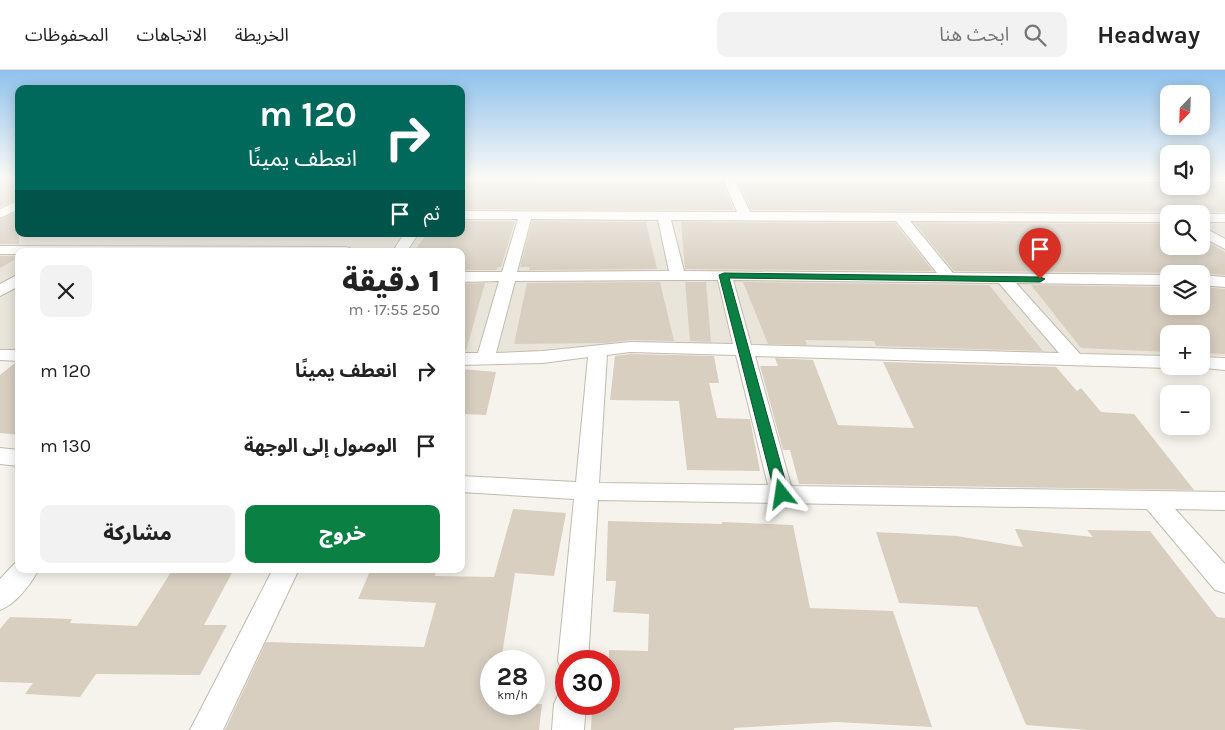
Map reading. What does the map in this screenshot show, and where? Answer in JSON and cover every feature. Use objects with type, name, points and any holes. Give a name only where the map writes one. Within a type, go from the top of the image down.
[{"type":"street","points":[[742,209],[745,215]]},
{"type":"street","points":[[2,213],[15,212]]},
{"type":"street","points":[[465,215],[1160,218]]},
{"type":"street","points":[[485,359],[526,215]]},
{"type":"street","points":[[663,215],[678,275]]},
{"type":"street","points":[[898,216],[950,278]]},
{"type":"street","points":[[1210,218],[1225,218]]},
{"type":"street","points":[[1210,236],[1225,245]]},
{"type":"street","points":[[402,248],[409,237]]},
{"type":"street","points":[[0,250],[15,250]]},
{"type":"street","points":[[724,275],[742,350],[782,494]]},
{"type":"street","points":[[465,277],[724,275],[1160,280]]},
{"type":"street","points":[[1004,279],[1074,359]]},
{"type":"street","points":[[1210,281],[1225,282]]},
{"type":"street","points":[[0,291],[15,282]]},
{"type":"street","points":[[465,359],[543,358],[630,347],[1160,362]]},
{"type":"street","points":[[574,650],[598,350]]},
{"type":"street","points":[[0,355],[15,356]]},
{"type":"street","points":[[1210,363],[1225,364]]},
{"type":"street","points":[[0,456],[15,458]]},
{"type":"street","points":[[465,484],[586,491],[1225,501]]},
{"type":"street","points":[[1153,500],[1225,582]]},
{"type":"street","points":[[0,598],[22,573]]},
{"type":"street","points":[[206,730],[284,573]]},
{"type":"street","points":[[568,730],[569,715]]},
{"type":"shaded area","points":[[12,209],[15,209],[15,237],[465,237],[465,209],[1160,209],[1160,255],[1210,255],[1210,209],[1225,209],[1225,356],[1210,356],[1210,325],[1160,325],[1160,355],[629,346],[465,358],[465,248],[15,248],[15,354],[0,354],[0,215]]},
{"type":"building","points":[[465,209],[734,209],[465,209]]},
{"type":"building","points":[[750,209],[1160,209],[1160,212],[751,210]]},
{"type":"building","points":[[1210,209],[1225,209],[1225,212],[1210,212]]},
{"type":"building","points":[[15,213],[15,237],[19,237],[19,244],[0,244],[0,220]]},
{"type":"building","points":[[465,221],[515,221],[501,267],[498,267],[497,270],[465,270],[465,248],[416,248],[425,237],[465,237]]},
{"type":"building","points":[[532,221],[646,222],[657,269],[529,270],[530,267],[520,267]]},
{"type":"building","points":[[681,222],[895,223],[933,271],[685,269]]},
{"type":"building","points":[[914,223],[1160,224],[1160,255],[1210,255],[1210,243],[1225,252],[1225,275],[1210,274],[1210,265],[1160,265],[1160,273],[954,271]]},
{"type":"building","points":[[0,256],[15,256],[15,259],[0,268]]},
{"type":"building","points":[[660,282],[674,341],[630,340],[607,343],[514,344],[527,283]]},
{"type":"building","points":[[685,282],[706,282],[711,342],[690,341]]},
{"type":"building","points":[[743,282],[989,285],[1043,351],[876,346],[874,341],[805,340],[807,345],[768,344]]},
{"type":"building","points":[[485,283],[466,351],[465,351],[465,284]]},
{"type":"building","points":[[1031,285],[1160,287],[1160,315],[1210,315],[1210,288],[1225,289],[1225,354],[1210,353],[1210,325],[1160,325],[1160,352],[1081,348]]},
{"type":"building","points":[[630,354],[714,356],[719,383],[709,383],[717,418],[750,419],[760,471],[687,470],[679,401],[610,400],[615,356]]},
{"type":"building","points":[[775,358],[813,360],[838,425],[914,428],[883,362],[1056,367],[1077,391],[1081,388],[1101,412],[1134,414],[1194,490],[799,484],[790,450],[783,450],[760,366],[778,366]]},
{"type":"building","points":[[15,363],[15,435],[0,433],[0,375]]},
{"type":"building","points":[[465,369],[496,372],[486,415],[465,414]]},
{"type":"building","points":[[513,509],[566,513],[554,576],[515,573],[503,650],[480,650],[480,715],[541,715],[539,730],[225,730],[266,642],[424,647],[436,603],[358,599],[369,573],[436,573],[435,576],[494,577]]},
{"type":"building","points":[[608,521],[793,525],[810,608],[893,611],[932,727],[836,722],[734,728],[734,730],[591,730],[592,715],[620,715],[620,650],[648,651],[649,614],[613,612],[616,581],[606,581]]},
{"type":"building","points":[[1015,529],[1093,537],[1087,530],[1150,531],[1217,617],[1225,618],[1225,730],[1088,730],[1026,725],[977,607],[899,603],[876,532],[957,536],[1023,547]]},
{"type":"building","points":[[170,573],[232,573],[204,625],[227,625],[200,675],[96,674],[80,697],[25,694],[33,683],[0,682],[0,629],[10,617],[72,619],[70,623],[137,626]]},
{"type":"route","points":[[782,494],[742,350],[724,275],[1040,279]]}]
